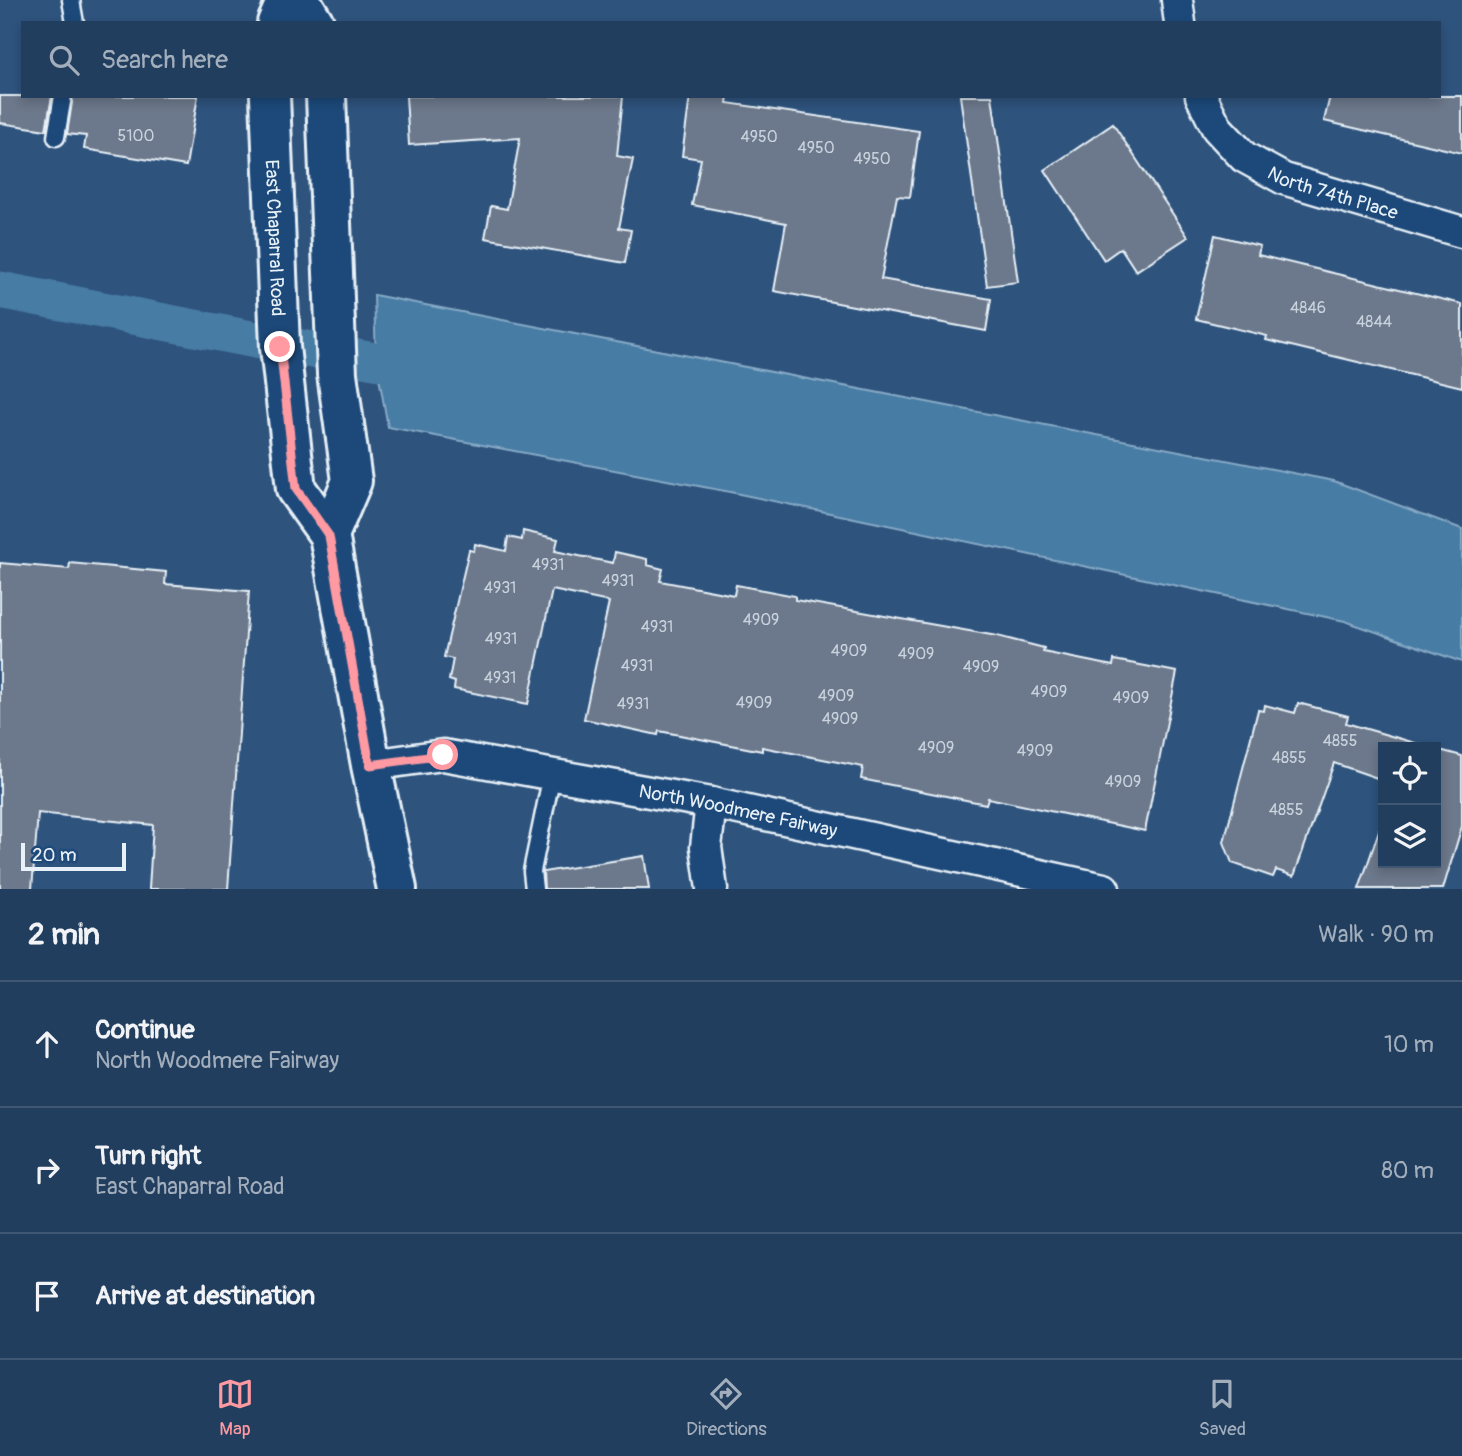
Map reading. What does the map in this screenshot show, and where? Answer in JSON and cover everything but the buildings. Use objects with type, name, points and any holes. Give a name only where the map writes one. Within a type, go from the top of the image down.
[{"type":"main road","points":[[278,21],[287,0]]},
{"type":"main road","points":[[300,0],[313,21]]},
{"type":"main road","name":"East Chaparral Road","points":[[270,98],[276,270],[289,438],[296,489],[329,536],[370,765],[397,889]]},
{"type":"main road","points":[[326,98],[332,284],[346,448],[352,481],[329,536]]},
{"type":"street","points":[[1177,0],[1180,21]]},
{"type":"street","name":"North 74th Place","points":[[1202,98],[1217,128],[1244,157],[1284,179],[1462,232]]},
{"type":"street","name":"North Woodmere Fairway","points":[[370,765],[443,755],[711,803],[1104,889]]},
{"type":"street","points":[[711,803],[706,847],[712,889]]},
{"type":"lane","points":[[71,0],[75,21]]},
{"type":"lane","points":[[56,136],[63,98]]},
{"type":"lane","points":[[534,889],[532,871],[552,774]]},
{"type":"water","points":[[374,295],[1334,481],[1462,529],[1462,662],[1345,621],[730,492],[388,427],[376,361]]},
{"type":"waterway","points":[[0,290],[425,370]]},
{"type":"route","points":[[280,347],[296,489],[329,536],[370,765],[443,755]]}]
